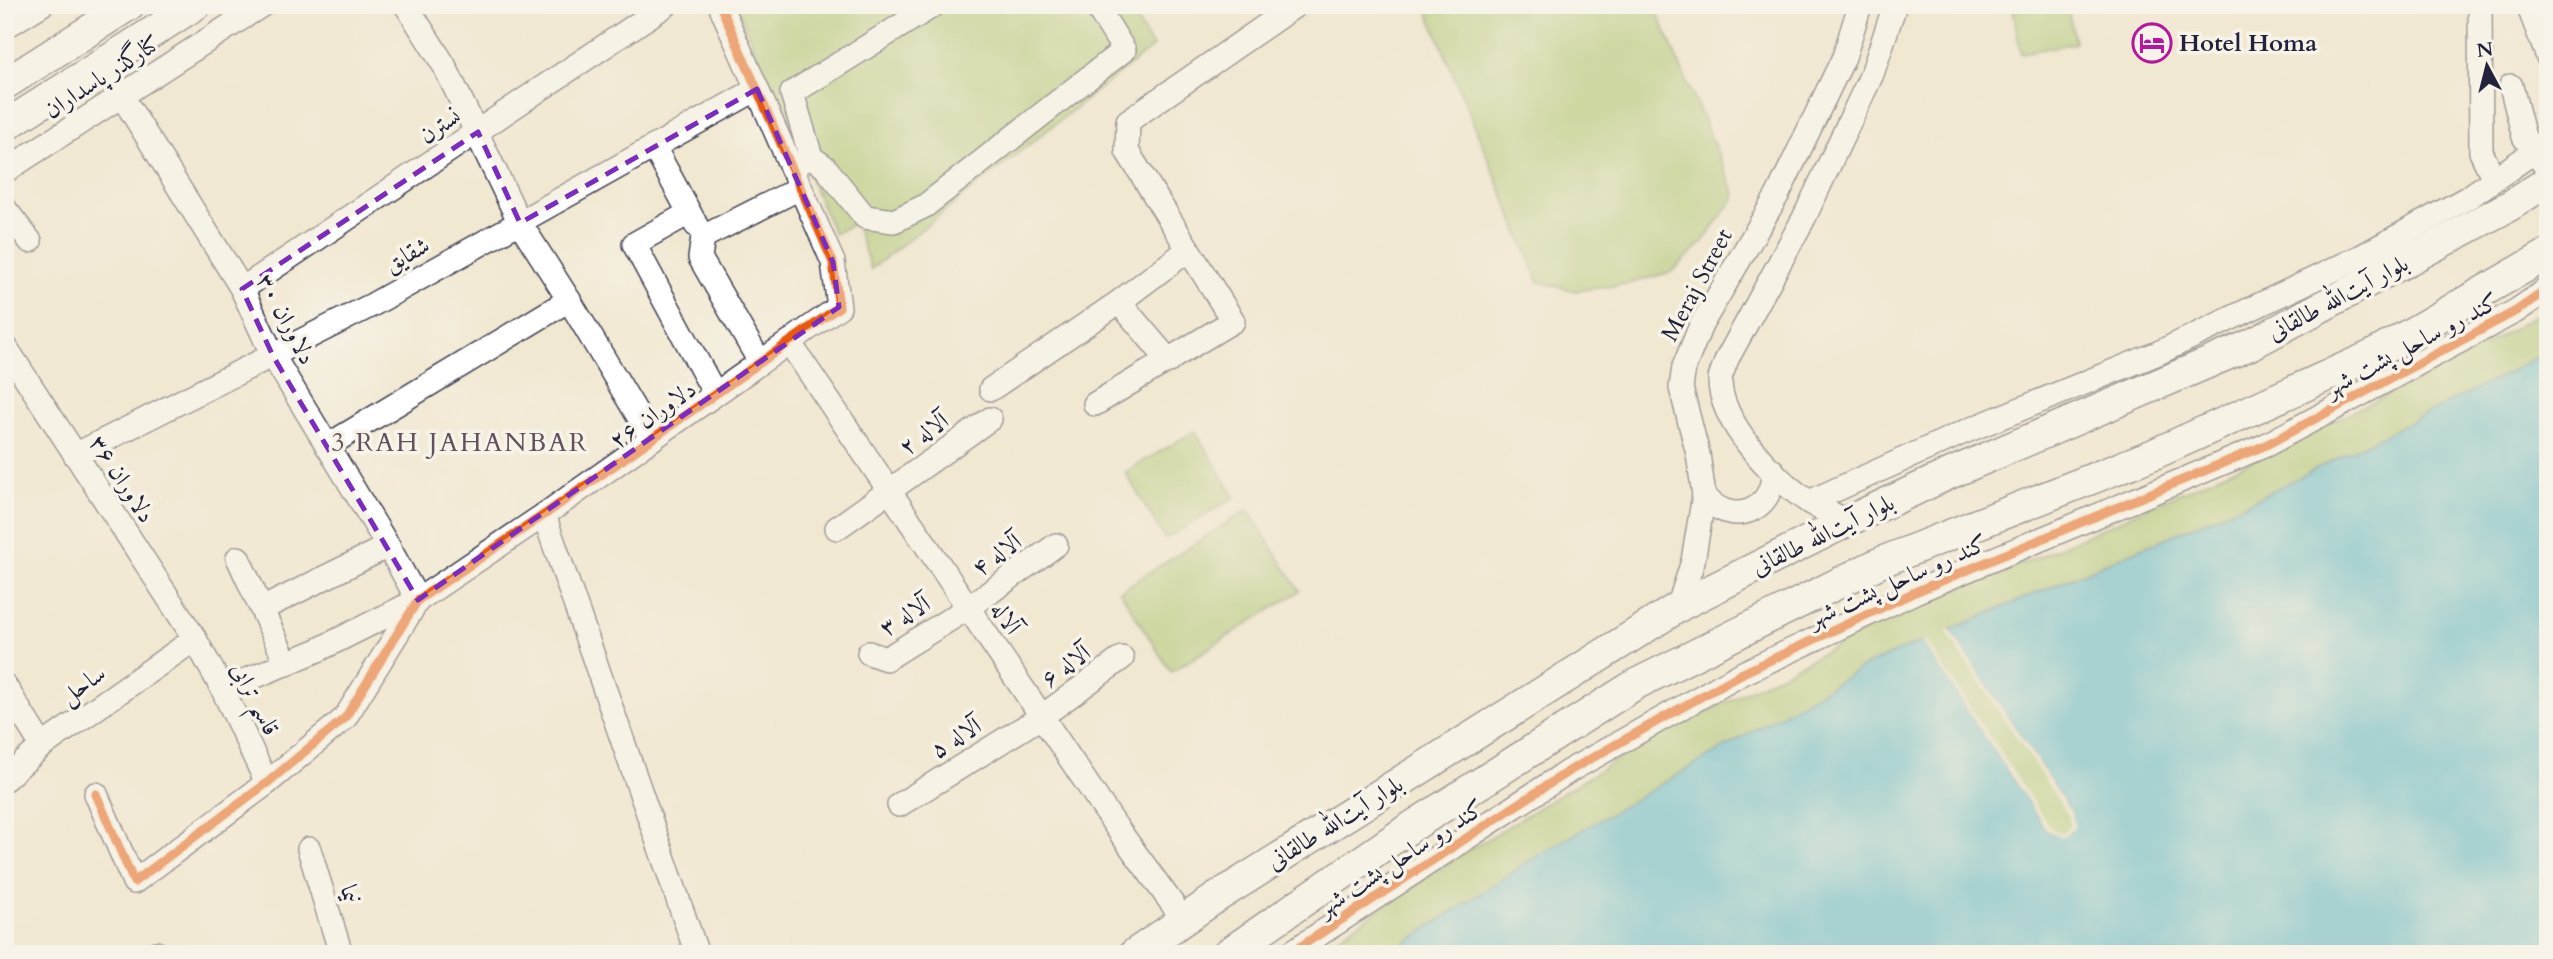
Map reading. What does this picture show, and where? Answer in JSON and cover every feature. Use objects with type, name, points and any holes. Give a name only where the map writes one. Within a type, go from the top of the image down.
[{"type":"main road","points":[[5,84],[129,5]]},
{"type":"main road","points":[[5,126],[195,5]]},
{"type":"main road","name":"بلوار آیت‌الله طالقانی","points":[[1134,954],[1678,608],[1848,521],[1949,474],[2252,344],[2511,205],[2548,181]]},
{"type":"main road","points":[[1227,954],[1405,831],[1636,684],[1879,563],[2154,454],[2372,355],[2548,254]]},
{"type":"street","points":[[5,27],[41,5]]},
{"type":"street","name":"کنارگذر پاسداران","points":[[5,171],[262,5]]},
{"type":"street","points":[[406,5],[444,65],[520,223],[652,439]]},
{"type":"street","name":"نسترن","points":[[242,289],[666,5]]},
{"type":"street","name":"دلاوران ۲۶","points":[[96,794],[134,882],[267,783],[345,718],[418,600],[544,515],[839,307],[833,262],[800,188],[801,162],[757,89],[720,5]]},
{"type":"street","points":[[934,5],[792,93],[801,162],[825,167],[865,217],[894,221],[925,206],[1124,50],[1096,5]]},
{"type":"street","points":[[1095,404],[1233,321],[1127,151],[1128,121],[1296,5]]},
{"type":"street","name":"Meraj Street","points":[[1678,608],[1693,561],[1704,495],[1698,454],[1681,388],[1684,367],[1701,325],[1778,194],[1844,57],[1860,5]]},
{"type":"street","points":[[1848,521],[1809,502],[1759,458],[1739,433],[1724,401],[1720,378],[1727,359],[1804,218],[1861,98],[1895,5]]},
{"type":"street","points":[[2480,5],[2481,152],[2494,179]]},
{"type":"street","points":[[2528,5],[2548,57]]},
{"type":"street","name":"دلاوران ۳۰","points":[[102,64],[242,289],[273,356],[418,600]]},
{"type":"street","points":[[2511,86],[2524,137],[2541,147],[2548,170]]},
{"type":"street","name":"شقایق","points":[[75,455],[273,356],[520,223],[757,89]]},
{"type":"street","points":[[654,147],[702,237],[700,258],[761,362]]},
{"type":"street","points":[[1809,502],[1964,432],[2158,353],[2362,256],[2469,197],[2541,147]]},
{"type":"street","points":[[702,237],[800,188]]},
{"type":"street","points":[[5,209],[30,241]]},
{"type":"street","points":[[689,212],[634,244],[715,394]]},
{"type":"street","points":[[991,389],[1119,302],[1188,250]]},
{"type":"street","name":"کند رو ساحل پشت شهر","points":[[1289,954],[1569,771],[1743,673],[1915,592],[2266,445],[2516,311],[2548,289]]},
{"type":"street","points":[[327,446],[569,300]]},
{"type":"street","points":[[1119,302],[1169,361]]},
{"type":"street","name":"آلاله","points":[[789,342],[1041,717],[1184,920]]},
{"type":"street","name":"دلاوران ۳۶","points":[[5,346],[195,639]]},
{"type":"street","name":"آلاله ۲","points":[[837,528],[990,419]]},
{"type":"street","points":[[1704,495],[1717,508],[1726,512],[1745,512],[1767,497],[1773,471]]},
{"type":"street","points":[[544,515],[697,954]]},
{"type":"street","name":"آلاله ۴","points":[[968,608],[1056,545]]},
{"type":"street","points":[[262,609],[388,546]]},
{"type":"street","points":[[239,558],[287,664]]},
{"type":"street","points":[[222,690],[318,650],[418,600]]},
{"type":"street","name":"آلاله ۳","points":[[869,653],[886,659],[968,608]]},
{"type":"street","name":"قاسم ترابی","points":[[195,639],[267,783]]},
{"type":"street","name":"ساحل","points":[[5,779],[42,746],[195,639]]},
{"type":"street","name":"آلاله ۶","points":[[1041,717],[1122,658]]},
{"type":"street","points":[[5,686],[42,746]]},
{"type":"street","name":"آلاله ۵","points":[[899,804],[1041,717]]},
{"type":"street","name":"نیما","points":[[309,849],[341,954]]},
{"type":"highlighted area","points":[[757,89],[833,262],[839,307],[418,600],[273,356],[242,289],[478,132],[520,223]]},
{"type":"green space","points":[[736,5],[1127,5],[1153,47],[871,269],[855,223],[834,234]]},
{"type":"green space","points":[[1425,5],[1654,5],[1736,196],[1701,244],[1671,272],[1627,284],[1576,291],[1539,282]]},
{"type":"green space","points":[[2012,5],[2067,5],[2075,43],[2021,53]]},
{"type":"green space","points":[[2548,308],[2548,349],[2514,370],[2250,502],[1950,630],[2074,820],[2065,835],[2047,830],[1532,859],[1389,954],[1312,954],[1463,854],[1639,746],[1919,604],[2034,559],[2251,461],[2468,355]]},
{"type":"green space","points":[[1195,431],[1235,497],[1165,539],[1125,472]]},
{"type":"green space","points":[[1248,510],[1300,591],[1171,672],[1120,591]]},
{"type":"water","points":[[2548,349],[2548,954],[1389,954],[1532,859],[1867,665],[1922,641],[2047,830],[2056,835],[2067,834],[2070,832],[2072,814],[1950,630],[2250,502],[2514,370]]},
{"type":"pier","points":[[1950,630],[2072,814],[2074,826],[2065,835],[2058,836],[2047,830],[1922,641],[1925,640],[2050,828],[2059,833],[2064,832],[2070,825],[2069,816],[1946,631]]},
{"type":"cycle path","points":[[96,794],[134,882],[267,783],[345,718],[418,600],[544,515],[839,307],[833,262],[720,5]]},
{"type":"cycle path","points":[[1289,954],[1569,771],[1743,673],[1915,592],[2266,445],[2516,311],[2548,289]]},
{"type":"place","name":"Hotel Homa","points":[[2152,43]]},
{"type":"district","name":"3 RAH JAHANBAR","points":[[460,442]]}]
